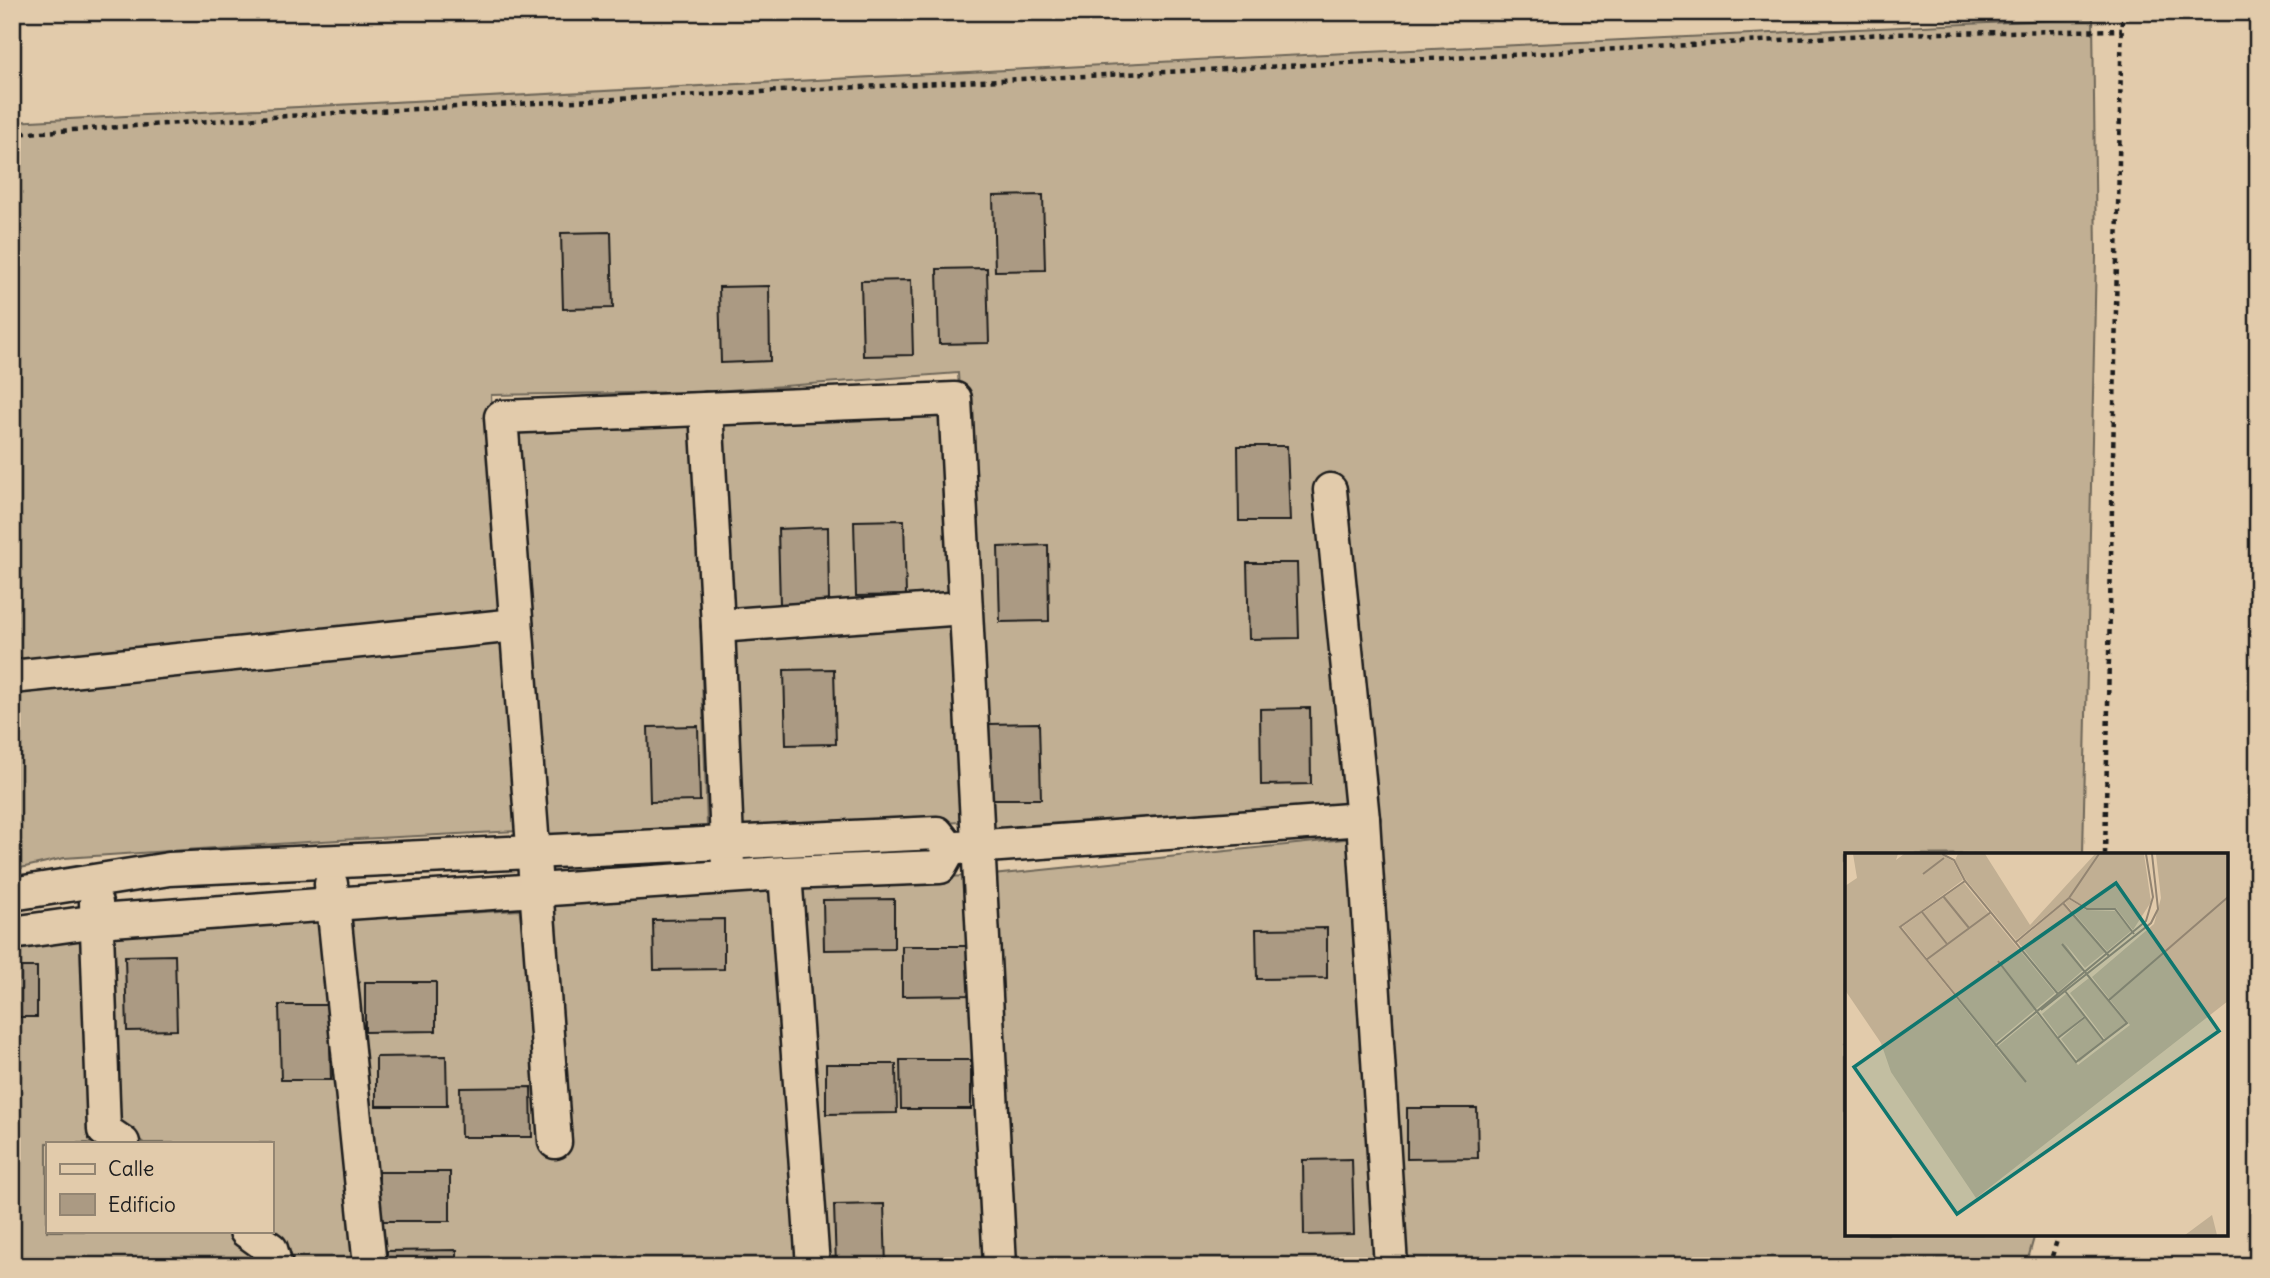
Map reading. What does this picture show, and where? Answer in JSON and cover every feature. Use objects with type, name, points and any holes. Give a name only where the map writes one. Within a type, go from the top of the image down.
[{"type":"street","points":[[555,1142],[501,417],[955,400],[964,608],[964,847],[1000,1266]]},
{"type":"street","points":[[706,409],[728,877]]},
{"type":"street","points":[[1331,490],[1363,819],[1391,1266]]},
{"type":"street","points":[[718,626],[964,608]]},
{"type":"street","points":[[12,677],[516,625]]},
{"type":"street","points":[[12,894],[169,869],[937,833],[964,847],[1363,819]]},
{"type":"street","points":[[12,933],[98,921],[333,904],[785,873],[940,867],[964,847]]},
{"type":"street","points":[[328,862],[370,1266]]},
{"type":"street","points":[[785,873],[813,1266]]},
{"type":"street","points":[[94,881],[98,921],[104,1130],[122,1142]]},
{"type":"street","points":[[247,1232],[271,1249],[276,1266]]},
{"type":"path","points":[[2105,853],[2122,12]]},
{"type":"path","points":[[12,134],[334,113],[1885,34],[2122,30]]},
{"type":"path","points":[[2049,1266],[2058,1236]]},
{"type":"shaded area","points":[[2093,18],[2096,256],[2083,853],[1845,853],[1845,1236],[2034,1236],[2026,1266],[1400,1266],[1353,810],[987,836],[958,373],[702,392],[491,395],[519,831],[64,858],[12,870],[12,122],[1313,54]]},
{"type":"shaded area","points":[[939,391],[952,599],[725,617],[713,409]]},
{"type":"shaded area","points":[[506,409],[693,413],[707,826],[536,836]]},
{"type":"shaded area","points":[[954,618],[960,822],[737,835],[725,633]]},
{"type":"shaded area","points":[[1354,838],[1381,1266],[1013,1266],[993,875]]},
{"type":"shaded area","points":[[967,876],[988,1266],[824,1266],[798,884]]},
{"type":"shaded area","points":[[778,885],[802,1266],[379,1266],[343,920],[520,910],[542,1149],[542,903]]},
{"type":"shaded area","points":[[326,919],[362,1266],[285,1266],[271,1232],[273,1142],[143,1142],[115,1123],[105,936]]},
{"type":"shaded area","points":[[88,938],[110,1142],[46,1142],[46,1232],[234,1232],[267,1266],[12,1266],[12,951]]},
{"type":"building","points":[[1043,195],[1045,270],[995,271],[993,196]]},
{"type":"building","points":[[611,232],[613,308],[563,309],[561,233]]},
{"type":"building","points":[[987,268],[989,343],[939,344],[937,269]]},
{"type":"building","points":[[911,280],[913,355],[863,356],[861,281]]},
{"type":"building","points":[[769,286],[770,361],[721,363],[719,287]]},
{"type":"building","points":[[1238,446],[1287,446],[1290,521],[1239,521]]},
{"type":"building","points":[[904,520],[906,595],[856,596],[854,521]]},
{"type":"building","points":[[828,527],[829,603],[780,604],[778,529]]},
{"type":"building","points":[[1048,545],[1049,621],[1000,622],[998,547]]},
{"type":"building","points":[[1247,563],[1297,563],[1299,638],[1249,639]]},
{"type":"building","points":[[834,669],[836,744],[786,745],[784,670]]},
{"type":"building","points":[[1310,708],[1311,784],[1261,785],[1260,709]]},
{"type":"building","points":[[1039,723],[1041,799],[991,799],[989,724]]},
{"type":"building","points":[[698,726],[700,801],[650,802],[648,727]]},
{"type":"building","points":[[894,899],[894,949],[824,950],[823,900]]},
{"type":"building","points":[[724,919],[724,969],[654,970],[653,920]]},
{"type":"building","points":[[1327,928],[1327,978],[1257,979],[1256,929]]},
{"type":"building","points":[[902,946],[973,946],[973,995],[902,996]]},
{"type":"building","points":[[175,955],[177,1030],[127,1031],[125,956]]},
{"type":"building","points":[[12,967],[37,967],[37,1017],[12,1017]]},
{"type":"building","points":[[365,982],[436,982],[436,1031],[365,1032]]},
{"type":"building","points":[[279,1005],[329,1005],[331,1080],[281,1080]]},
{"type":"building","points":[[446,1056],[447,1106],[376,1106],[376,1057]]},
{"type":"building","points":[[900,1060],[971,1060],[971,1109],[901,1109]]},
{"type":"building","points":[[826,1064],[896,1064],[897,1113],[826,1114]]},
{"type":"building","points":[[531,1087],[532,1137],[461,1137],[460,1088]]},
{"type":"building","points":[[1407,1108],[1477,1108],[1478,1158],[1407,1159]]},
{"type":"building","points":[[1352,1159],[1354,1234],[1304,1235],[1303,1160]]},
{"type":"building","points":[[379,1172],[450,1172],[450,1221],[379,1221]]},
{"type":"building","points":[[884,1204],[886,1266],[836,1266],[834,1205]]},
{"type":"building","points":[[457,1250],[457,1266],[387,1266],[387,1251]]}]
